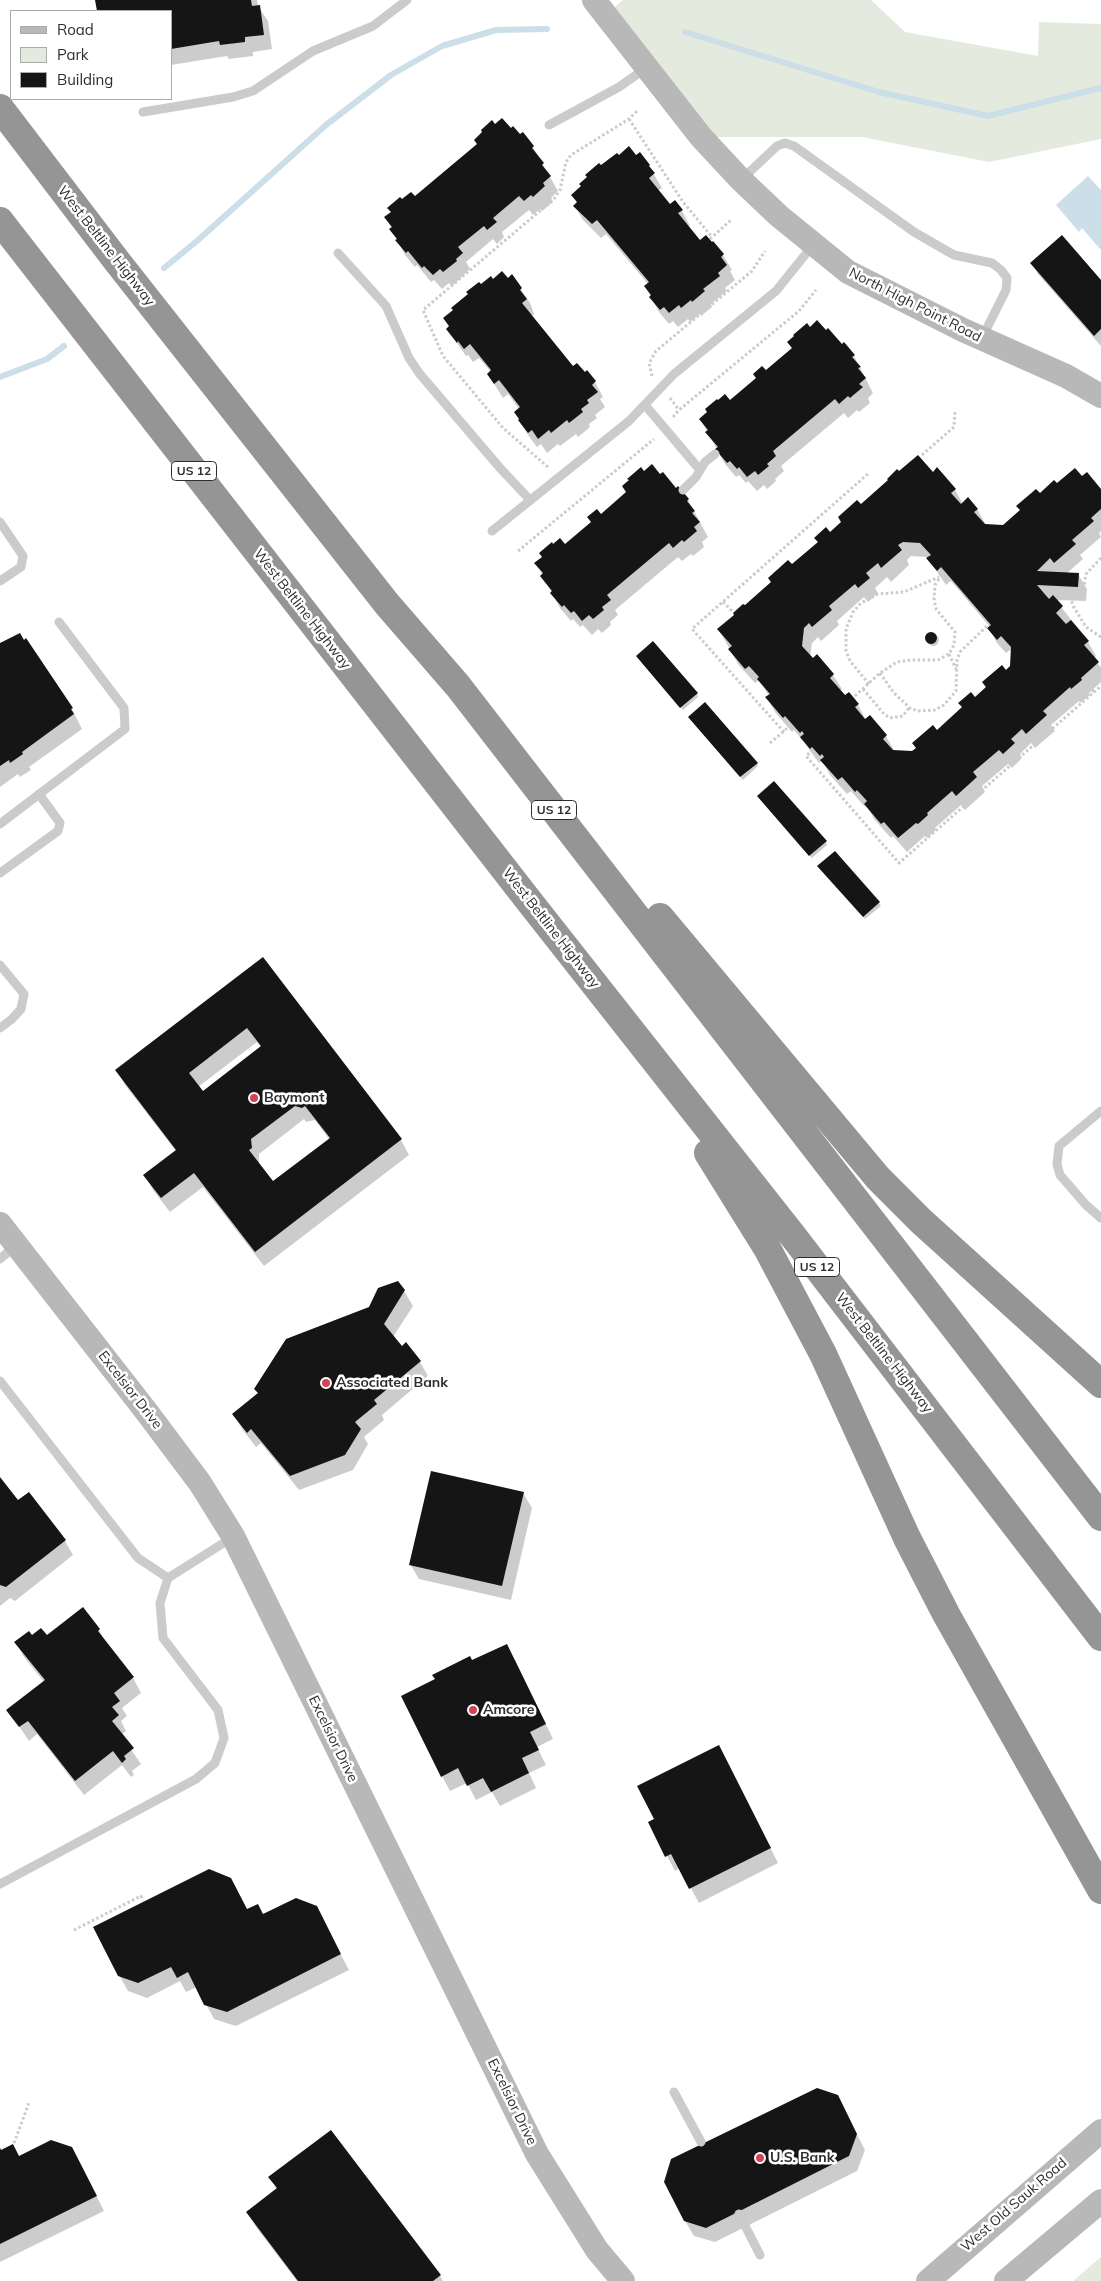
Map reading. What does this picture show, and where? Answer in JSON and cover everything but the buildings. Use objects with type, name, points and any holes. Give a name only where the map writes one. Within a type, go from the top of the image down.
[{"type":"highway","name":"West Beltline Highway","points":[[0,108],[116,260],[387,604],[458,686],[1101,1517]]},
{"type":"highway","name":"West Beltline Highway","points":[[0,221],[529,901],[794,1236],[1101,1637]]},
{"type":"highway","points":[[458,686],[527,758],[878,1178],[921,1221],[1101,1384]]},
{"type":"highway","points":[[529,901],[584,983],[715,1163],[767,1248],[823,1354],[907,1538],[946,1614],[1101,1890]]},
{"type":"street","name":"North High Point Road","points":[[594,0],[701,137],[741,180],[813,245],[848,272],[981,339],[1066,376],[1101,396]]},
{"type":"street","name":"Excelsior Drive","points":[[0,1224],[8,1252],[190,1469],[233,1536],[537,2154],[597,2250],[623,2281]]},
{"type":"street","name":"West Old Sauk Road","points":[[928,2281],[1101,2131]]},
{"type":"street","points":[[1006,2281],[1101,2201]]},
{"type":"lane","points":[[143,112],[233,97],[253,91],[313,51],[373,26],[407,0]]},
{"type":"lane","points":[[549,125],[619,87],[647,68]]},
{"type":"lane","points":[[741,180],[777,146],[785,143],[794,146],[914,232],[954,255],[992,263],[1007,278],[1006,290],[981,339]]},
{"type":"lane","points":[[492,531],[645,405],[674,374],[776,291],[813,245]]},
{"type":"lane","points":[[338,252],[386,306],[409,358],[419,373],[500,468],[530,500]]},
{"type":"lane","points":[[645,405],[700,470]]},
{"type":"lane","points":[[683,490],[715,454]]},
{"type":"lane","points":[[0,522],[23,556],[21,567],[0,581]]},
{"type":"lane","points":[[0,824],[124,729],[124,708],[59,622]]},
{"type":"lane","points":[[0,873],[58,831],[60,823],[39,794]]},
{"type":"lane","points":[[0,964],[24,994],[21,1009],[0,1028]]},
{"type":"lane","points":[[1101,1111],[1058,1146],[1057,1164],[1060,1175],[1086,1205],[1101,1218]]},
{"type":"lane","points":[[0,1381],[138,1558],[168,1578]]},
{"type":"lane","points":[[0,1884],[196,1779],[215,1763],[224,1738],[218,1710],[163,1638],[160,1603],[168,1578],[233,1536]]},
{"type":"lane","points":[[674,2092],[701,2142]]},
{"type":"lane","points":[[739,2214],[760,2255]]},
{"type":"path","points":[[557,462],[549,468],[504,428],[443,356],[423,310],[554,199],[560,190],[566,162],[570,155],[628,119],[637,110]]},
{"type":"path","points":[[628,119],[682,202],[711,238],[731,220]]},
{"type":"path","points":[[646,383],[652,376],[649,363],[652,356],[752,271],[765,250]]},
{"type":"path","points":[[922,454],[954,426],[955,410]]},
{"type":"path","points":[[784,732],[692,629],[869,473]]},
{"type":"path","points":[[1101,558],[1086,574],[1084,592],[1070,595],[1073,606],[1086,627],[1101,637]]},
{"type":"path","points":[[855,696],[869,684],[880,673],[897,662],[938,660],[949,654],[954,645],[955,632],[936,608],[934,598],[936,585],[942,574],[912,590],[878,594],[861,604],[853,612],[846,629],[846,651],[850,661],[869,684]]},
{"type":"path","points":[[724,602],[732,611]]},
{"type":"path","points":[[880,673],[894,693],[910,708],[926,712],[944,706],[956,691],[960,652],[988,625]]},
{"type":"path","points":[[949,654],[957,670]]},
{"type":"path","points":[[1094,692],[1084,680],[1101,668]]},
{"type":"path","points":[[813,750],[806,756],[899,863],[1101,686]]},
{"type":"path","points":[[863,689],[884,714],[890,718],[903,716],[910,708]]},
{"type":"path","points":[[770,743],[791,725]]},
{"type":"path","points":[[919,825],[929,837]]},
{"type":"path","points":[[74,1930],[141,1896],[143,1900]]},
{"type":"path","points":[[14,2143],[29,2103]]},
{"type":"green space","points":[[623,0],[871,0],[905,32],[1038,56],[1039,22],[1101,24],[1101,139],[989,162],[862,137],[701,137],[606,15]]},
{"type":"green space","points":[[1101,2257],[1101,2281],[1073,2281]]},
{"type":"shaded area","points":[[1088,176],[1101,190],[1101,250],[1082,228],[1079,232],[1056,205]]},
{"type":"waterway","points":[[164,268],[197,241],[326,125],[391,75],[442,46],[496,30],[547,29]]},
{"type":"waterway","points":[[685,32],[879,92],[988,116],[1101,88]]},
{"type":"waterway","points":[[0,377],[47,359],[64,346]]},
{"type":"place","name":"Baymont","points":[[254,1098]]},
{"type":"place","name":"Associated Bank","points":[[326,1383]]},
{"type":"place","name":"Amcore","points":[[473,1710]]},
{"type":"place","name":"U.S. Bank","points":[[760,2158]]}]
